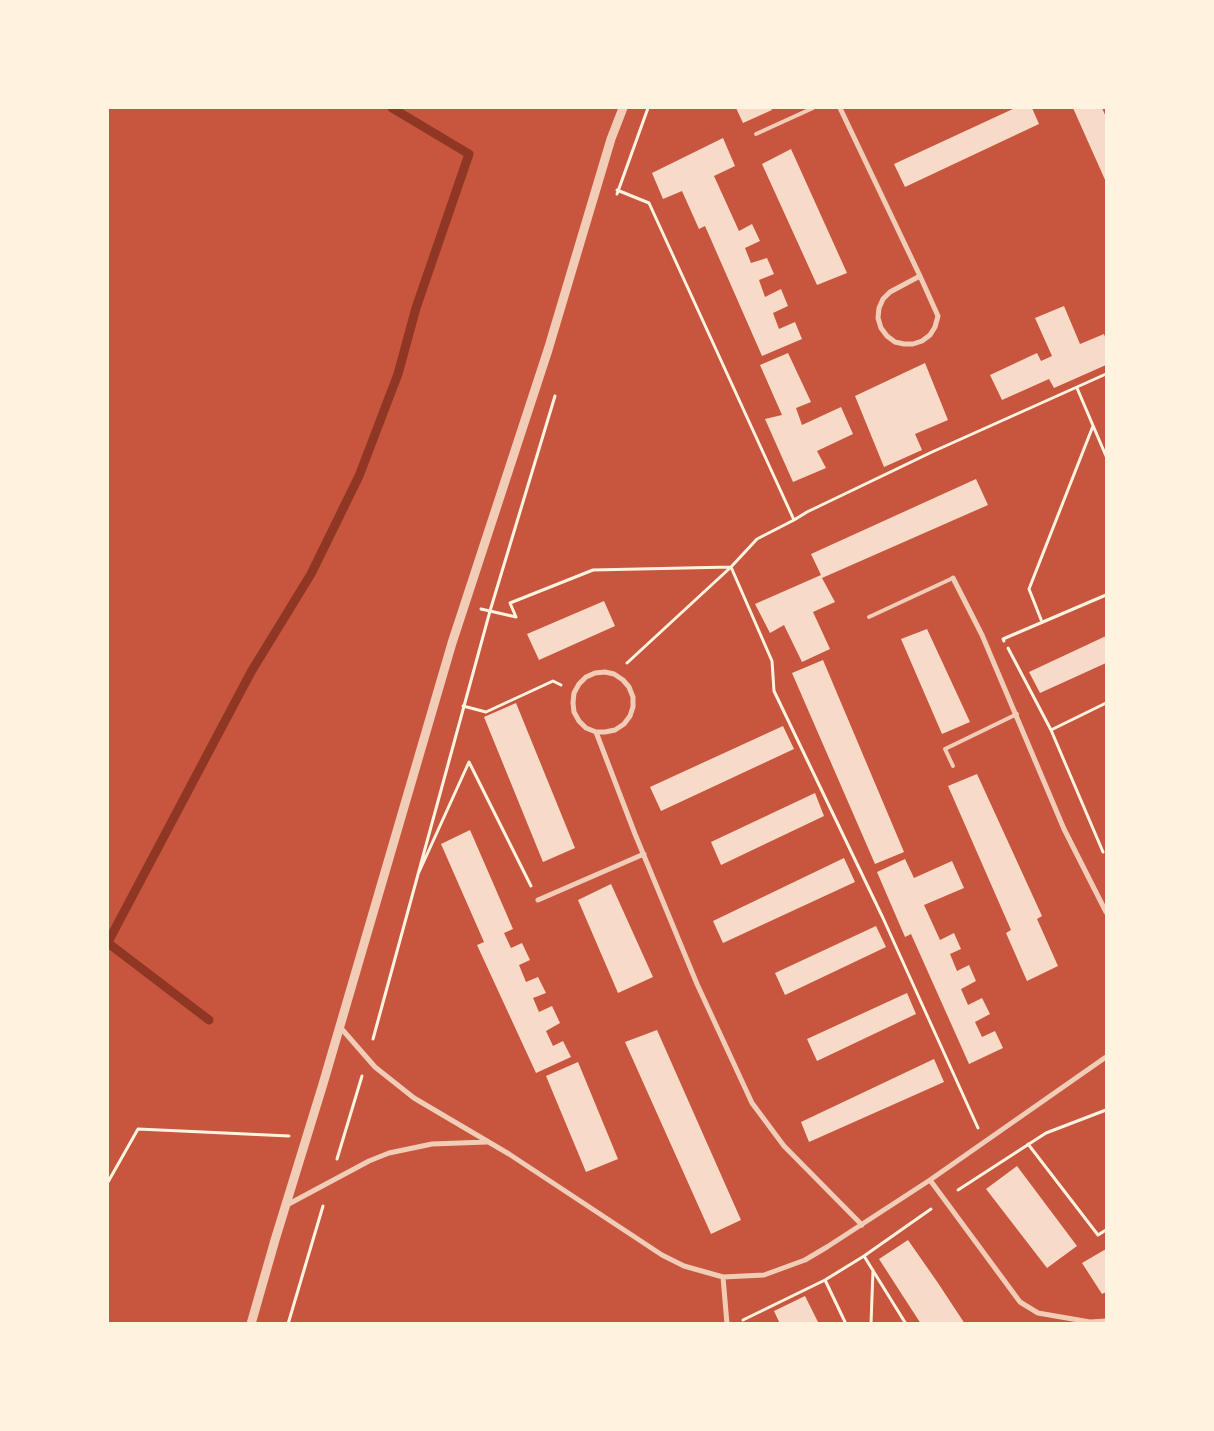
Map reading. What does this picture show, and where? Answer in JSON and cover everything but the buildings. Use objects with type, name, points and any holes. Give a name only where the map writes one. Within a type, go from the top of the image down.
[{"type":"street","points":[[251,1324],[452,643],[548,350],[611,140],[623,108]]},
{"type":"street","points":[[840,108],[920,276],[938,316],[938,322],[930,335],[922,341],[913,344],[895,342],[881,328],[878,318],[882,299],[890,292],[920,276]]},
{"type":"street","points":[[953,578],[982,635],[1064,829],[1106,912]]},
{"type":"street","points":[[600,673],[614,674],[629,687],[633,696],[633,707],[630,716],[624,724],[615,730],[596,732],[586,728],[579,721],[574,712],[574,693],[586,677],[600,673]]},
{"type":"street","points":[[596,732],[697,984],[752,1103],[784,1146],[862,1225]]},
{"type":"street","points":[[538,900],[644,854]]},
{"type":"street","points":[[340,1027],[368,1059],[395,1085],[414,1098],[488,1142],[662,1255],[684,1266],[723,1277],[764,1275],[805,1260],[930,1180],[1106,1057]]},
{"type":"street","points":[[285,1206],[369,1161],[389,1153],[432,1144],[488,1142]]},
{"type":"street","points":[[930,1180],[1020,1302],[1038,1313],[1090,1322],[1106,1321]]},
{"type":"street","points":[[723,1277],[727,1324]]},
{"type":"lane","points":[[756,134],[813,108]]},
{"type":"lane","points":[[869,618],[953,578]]},
{"type":"lane","points":[[953,766],[946,749],[1016,714]]},
{"type":"path","points":[[615,200],[648,108]]},
{"type":"path","points":[[598,182],[649,203],[794,520]]},
{"type":"path","points":[[614,674],[731,568],[757,539],[807,512],[932,452],[1106,374]]},
{"type":"path","points":[[1077,387],[1106,456]]},
{"type":"path","points":[[368,1059],[463,706],[557,391]]},
{"type":"path","points":[[1042,622],[1028,589],[1094,426]]},
{"type":"path","points":[[464,605],[516,617],[510,603],[593,570],[731,568]]},
{"type":"path","points":[[731,568],[772,661],[774,692],[883,918],[984,1142]]},
{"type":"path","points":[[1103,852],[1050,730],[1003,639],[1106,595]]},
{"type":"path","points":[[463,706],[486,712],[553,681],[574,693]]},
{"type":"path","points":[[1050,730],[1106,703]]},
{"type":"path","points":[[415,881],[469,762],[538,900]]},
{"type":"path","points":[[736,1324],[825,1280],[864,1256],[944,1199],[1046,1133],[1106,1110]]},
{"type":"path","points":[[108,1182],[138,1129],[307,1137]]},
{"type":"path","points":[[1028,1144],[1098,1235],[1106,1230]]},
{"type":"path","points":[[864,1256],[906,1324]]},
{"type":"path","points":[[871,1324],[873,1270]]},
{"type":"path","points":[[825,1280],[846,1324]]},
{"type":"waterway","points":[[108,942],[251,672],[311,574],[359,476],[398,374],[416,308],[469,154],[392,108]]},
{"type":"waterway","points":[[108,943],[209,1020]]}]
